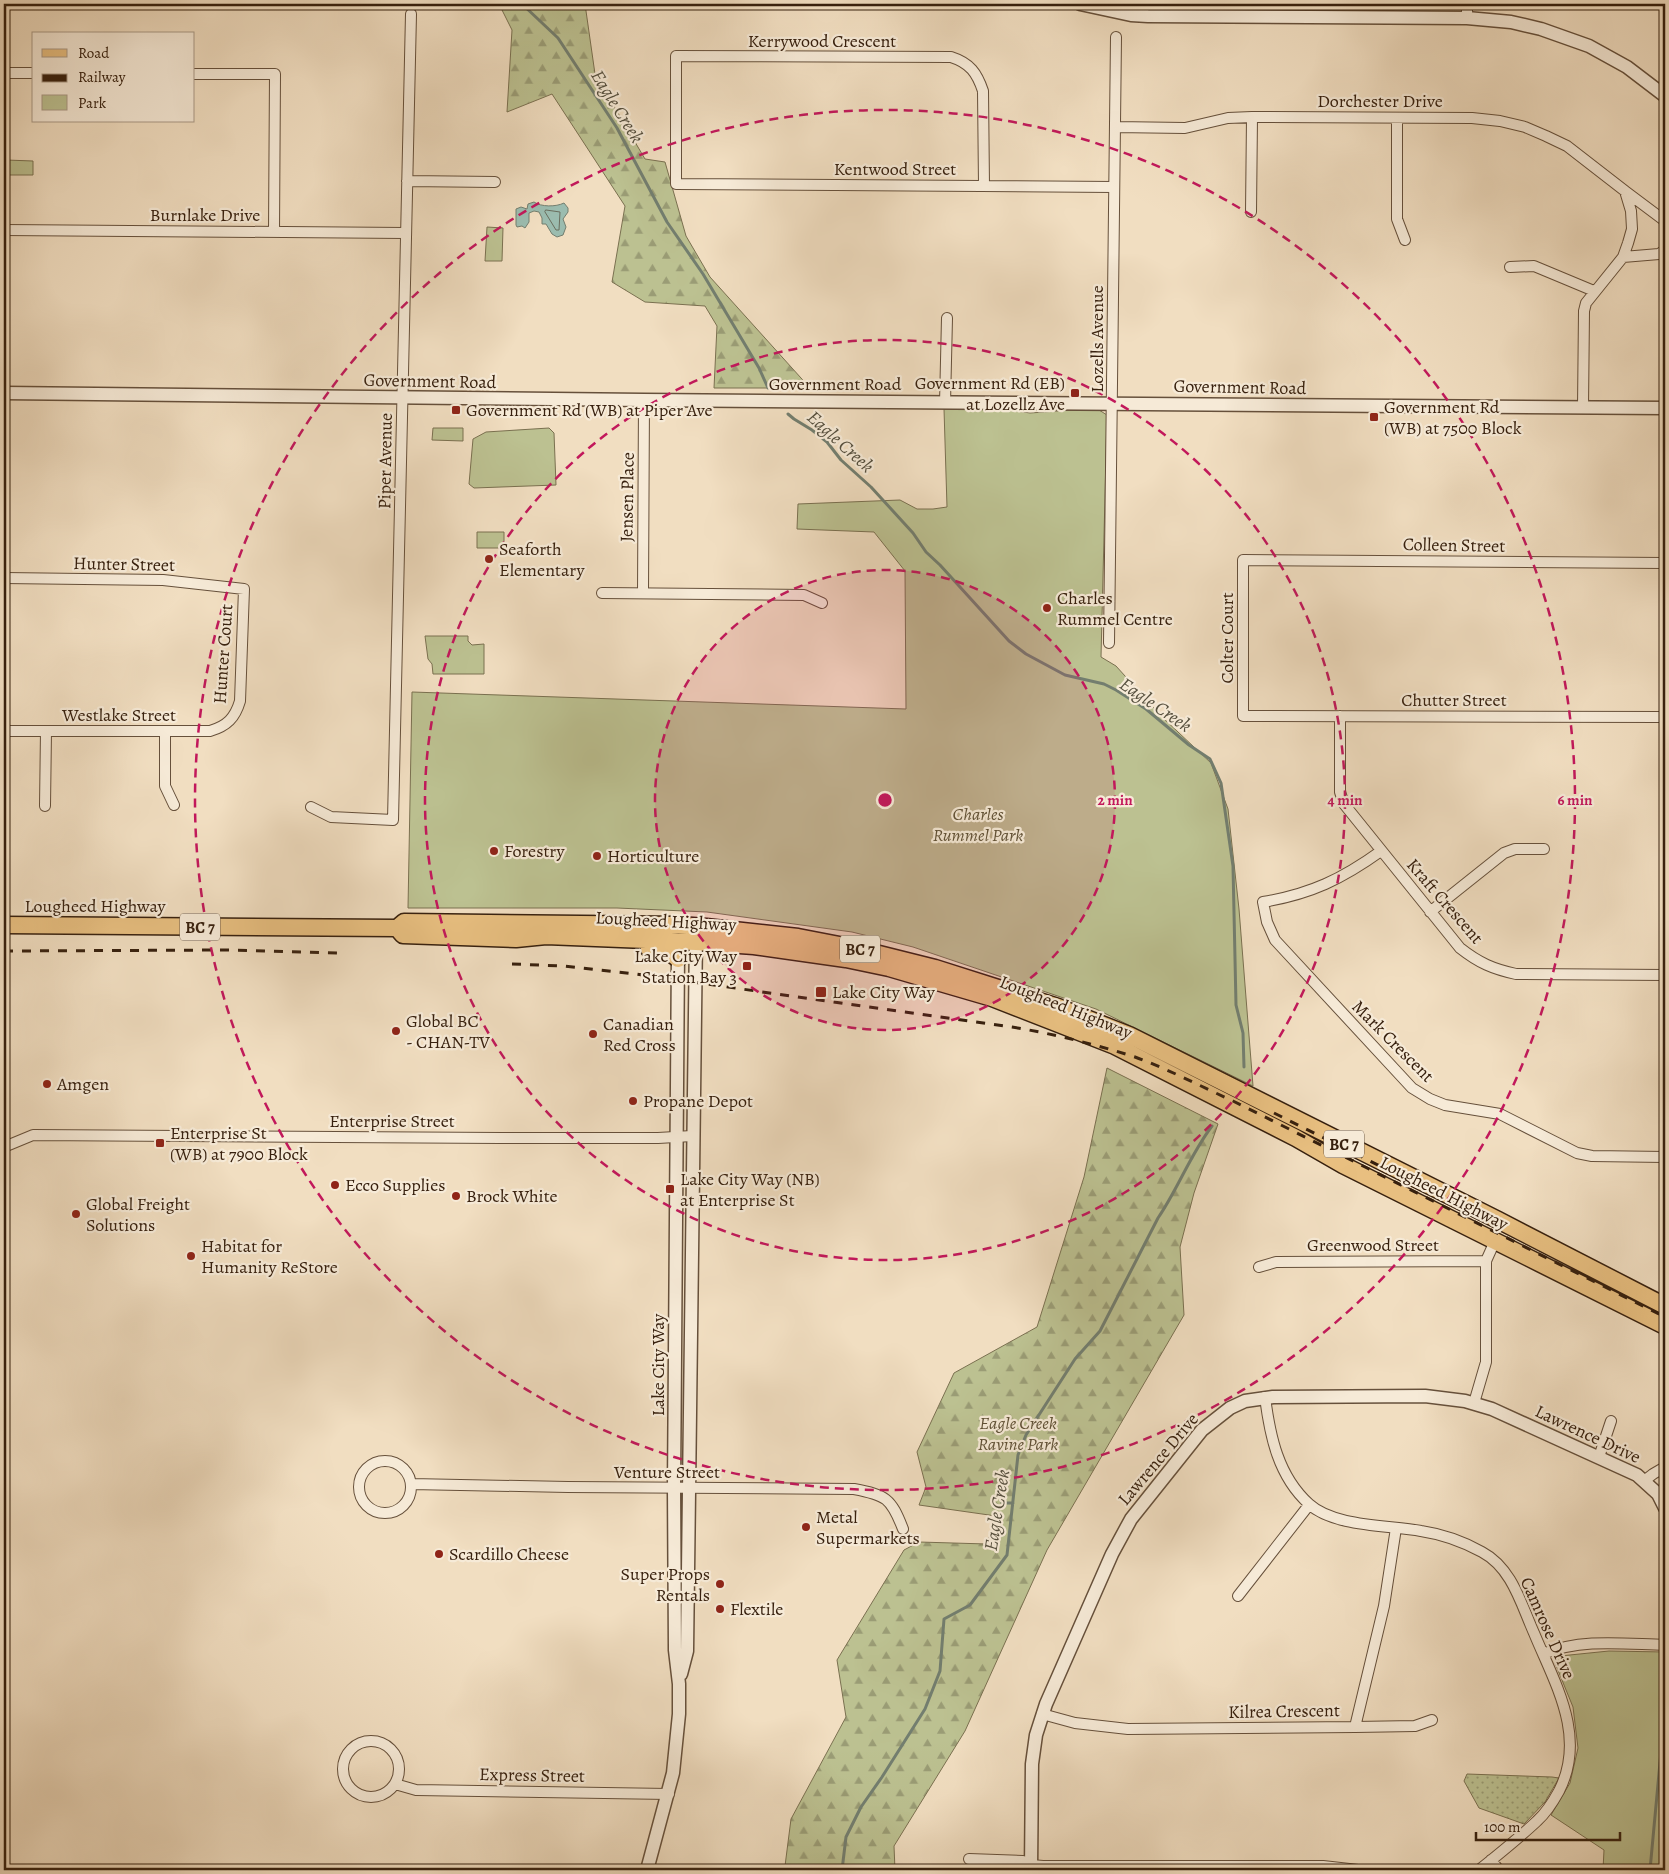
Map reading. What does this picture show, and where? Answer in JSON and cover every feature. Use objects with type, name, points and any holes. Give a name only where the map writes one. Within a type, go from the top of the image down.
[{"type":"main road","name":"Lougheed Highway","points":[[4,925],[397,928],[404,922],[679,934]]},
{"type":"main road","name":"Lougheed Highway","points":[[397,928],[403,935],[516,939],[546,936],[679,934],[798,937],[855,948],[944,971],[1058,1008],[1129,1035],[1665,1306]]},
{"type":"main road","name":"Lougheed Highway","points":[[696,934],[754,946],[890,968],[992,998],[1115,1046],[1296,1138],[1343,1165],[1665,1326]]},
{"type":"main road","points":[[516,939],[527,945],[660,950],[669,952],[678,959]]},
{"type":"street","points":[[1080,4],[1119,8],[1148,16],[1467,18],[1511,22],[1541,29],[1589,46],[1627,67],[1665,96]]},
{"type":"street","points":[[1467,4],[1467,18]]},
{"type":"street","name":"Piper Avenue","points":[[311,807],[330,818],[393,820],[411,14]]},
{"type":"street","name":"Lozells Avenue","points":[[1109,642],[1116,37]]},
{"type":"street","name":"Kerrywood Crescent","points":[[676,184],[676,56],[951,57],[962,60],[973,68],[979,77],[983,91],[984,186]]},
{"type":"street","points":[[7,73],[32,73]]},
{"type":"street","points":[[195,74],[275,74],[274,231]]},
{"type":"street","points":[[1251,212],[1252,117]]},
{"type":"street","name":"Dorchester Drive","points":[[1115,127],[1185,128],[1228,118],[1252,117],[1472,118],[1500,121],[1525,127],[1567,146],[1665,221]]},
{"type":"street","points":[[1397,118],[1397,219],[1405,240]]},
{"type":"street","points":[[407,181],[495,182]]},
{"type":"street","name":"Kentwood Street","points":[[676,184],[1114,187]]},
{"type":"street","points":[[1583,407],[1584,311],[1586,303],[1594,291],[1623,256],[1632,228],[1632,211],[1625,191]]},
{"type":"street","name":"Burnlake Drive","points":[[4,230],[405,232]]},
{"type":"street","points":[[1623,256],[1659,254],[1665,250]]},
{"type":"street","points":[[1510,267],[1534,266],[1594,291]]},
{"type":"street","points":[[945,402],[947,318]]},
{"type":"street","name":"Government Road","points":[[4,393],[1665,408]]},
{"type":"street","name":"Jensen Place","points":[[643,593],[644,400]]},
{"type":"street","name":"Colleen Street","points":[[1243,560],[1665,563]]},
{"type":"street","name":"Colter Court","points":[[1243,560],[1243,716]]},
{"type":"street","name":"Hunter Street","points":[[4,578],[163,580],[244,589]]},
{"type":"street","name":"Hunter Court","points":[[230,721],[237,712],[240,701],[244,589]]},
{"type":"street","points":[[602,593],[804,595],[822,603]]},
{"type":"street","name":"Chutter Street","points":[[1243,716],[1665,717]]},
{"type":"street","name":"Kraft Crescent","points":[[1340,716],[1340,792],[1344,804],[1460,948],[1476,961],[1497,970],[1516,974],[1665,975]]},
{"type":"street","name":"Westlake Street","points":[[4,731],[210,731],[222,727],[230,721]]},
{"type":"street","points":[[46,731],[46,806]]},
{"type":"street","points":[[165,732],[165,786],[174,805]]},
{"type":"street","points":[[1430,912],[1504,853],[1515,849],[1544,849]]},
{"type":"street","name":"Mark Crescent","points":[[1381,851],[1342,877],[1314,890],[1263,902],[1267,922],[1276,940],[1412,1088],[1430,1099],[1445,1105],[1500,1114],[1577,1153],[1592,1156],[1665,1157]]},
{"type":"street","name":"Lake City Way","points":[[646,1870],[669,1794],[679,1714],[679,1684],[675,1650],[674,1488],[679,934]]},
{"type":"street","name":"Lake City Way","points":[[679,1684],[686,1651],[696,934]]},
{"type":"street","name":"Enterprise Street","points":[[4,1148],[33,1135],[492,1138],[676,1138],[692,1136]]},
{"type":"street","points":[[1474,1403],[1487,1353],[1486,1261],[1495,1241]]},
{"type":"street","name":"Greenwood Street","points":[[1260,1267],[1276,1262],[1486,1261]]},
{"type":"street","name":"Lawrence Drive","points":[[1031,1868],[1032,1764],[1036,1735],[1042,1714],[1119,1539],[1138,1508],[1198,1434],[1212,1421],[1236,1405],[1244,1401],[1265,1398],[1432,1396],[1448,1397],[1474,1403],[1637,1475],[1658,1494],[1665,1508]]},
{"type":"street","name":"Camrose Drive","points":[[1265,1398],[1269,1429],[1279,1459],[1289,1480],[1309,1504],[1339,1518],[1423,1531],[1442,1536],[1480,1551],[1496,1561],[1516,1590],[1564,1708],[1570,1729],[1571,1745],[1568,1769],[1556,1797],[1541,1817],[1479,1870]]},
{"type":"street","points":[[1599,1457],[1611,1421]]},
{"type":"street","points":[[382,1461],[390,1462],[404,1470],[411,1484],[407,1501],[401,1508],[385,1514],[368,1508],[362,1502],[358,1484],[366,1469],[382,1461]]},
{"type":"street","points":[[1644,1480],[1665,1468]]},
{"type":"street","name":"Venture Street","points":[[411,1484],[854,1489],[872,1492],[887,1499],[896,1511],[904,1529]]},
{"type":"street","points":[[1238,1596],[1309,1504]]},
{"type":"street","name":"Kilrea Crescent","points":[[1042,1714],[1074,1723],[1128,1729],[1354,1727],[1384,1606],[1396,1528]]},
{"type":"street","points":[[1543,1654],[1562,1647],[1578,1644],[1665,1645]]},
{"type":"street","points":[[1354,1727],[1415,1726],[1432,1720]]},
{"type":"street","points":[[374,1741],[383,1743],[391,1749],[399,1765],[399,1775],[395,1784],[382,1796],[363,1797],[355,1793],[348,1786],[342,1769],[348,1751],[355,1745],[364,1742],[374,1741]]},
{"type":"street","name":"Express Street","points":[[395,1784],[416,1790],[669,1794]]},
{"type":"street","points":[[969,1859],[1023,1861],[1031,1868],[1323,1866],[1358,1870]]},
{"type":"street","points":[[1491,1860],[1499,1870]]},
{"type":"green space","points":[[499,4],[585,4],[595,74],[645,159],[665,162],[686,236],[710,277],[810,388],[714,388],[717,326],[705,306],[645,302],[612,282],[625,206],[552,94],[507,112],[512,30]]},
{"type":"green space","points":[[6,160],[33,161],[33,175],[6,175]]},
{"type":"green space","points":[[487,227],[503,228],[502,261],[485,261]]},
{"type":"green space","name":"Charles Rummel Park","points":[[944,409],[1010,410],[1030,413],[1099,410],[1107,415],[1101,657],[1116,666],[1162,717],[1211,763],[1228,809],[1239,909],[1253,1086],[1096,1009],[913,947],[852,932],[707,912],[617,908],[408,908],[412,692],[906,709],[905,571],[874,532],[797,529],[798,504],[900,500],[917,509],[947,507]]},
{"type":"green space","points":[[433,428],[463,428],[463,441],[432,440]]},
{"type":"green space","points":[[549,428],[554,433],[556,485],[474,488],[469,484],[473,439],[486,432]]},
{"type":"green space","points":[[477,532],[504,532],[504,548],[477,548]]},
{"type":"green space","points":[[425,636],[468,636],[468,641],[472,645],[484,644],[484,674],[433,674],[432,664],[428,659]]},
{"type":"green space","name":"Eagle Creek Ravine Park","points":[[1107,1068],[1218,1124],[1194,1193],[1180,1247],[1184,1315],[1047,1550],[965,1731],[894,1846],[895,1870],[777,1870],[785,1866],[791,1819],[846,1717],[837,1660],[904,1550],[919,1542],[987,1544],[996,1516],[919,1505],[926,1487],[917,1452],[954,1373],[1037,1327],[1084,1177]]},
{"type":"green space","points":[[1609,1651],[1665,1652],[1665,1870],[1603,1870],[1604,1850],[1551,1815],[1570,1783],[1578,1748],[1573,1707],[1555,1663],[1560,1656]]},
{"type":"green space","points":[[1467,1774],[1559,1778],[1545,1802],[1524,1824],[1479,1808],[1464,1781]]},
{"type":"water","points":[[534,202],[549,206],[564,203],[568,208],[568,212],[563,219],[566,227],[563,235],[557,237],[552,234],[546,224],[542,224],[539,212],[534,211],[529,213],[529,222],[525,228],[522,226],[517,227],[516,209],[521,207],[527,209],[528,204]]},
{"type":"waterway","name":"Eagle Creek","points":[[522,4],[558,38],[617,128],[667,222],[703,274],[759,368],[768,388]]},
{"type":"waterway","name":"Eagle Creek","points":[[788,414],[827,442],[841,460],[871,487],[913,533],[926,552],[1009,641],[1026,654],[1065,675],[1104,684],[1116,690],[1146,709],[1189,745],[1210,759],[1221,783],[1233,866],[1236,1005],[1243,1033],[1244,1067]]},
{"type":"waterway","name":"Eagle Creek","points":[[842,1870],[846,1837],[861,1807],[925,1709],[940,1671],[944,1619],[970,1605],[1007,1555],[1018,1455],[1026,1435],[1075,1359],[1100,1331],[1158,1218],[1212,1126]]},
{"type":"waterway","points":[[1002,1503],[1013,1503]]},
{"type":"waterway","points":[[1650,1870],[1662,1741],[1665,1735]]},
{"type":"railway","points":[[4,951],[228,950],[339,953]]},
{"type":"railway","points":[[512,964],[563,966],[635,974],[1012,1027],[1059,1036],[1120,1052],[1160,1067],[1233,1101],[1665,1317]]},
{"type":"railway","points":[[1274,1113],[1498,1225]]},
{"type":"place","name":"Government Rd (EB) at Lozellz Ave","points":[[1075,393]]},
{"type":"place","name":"Government Rd (WB) at Piper Ave","points":[[456,410]]},
{"type":"place","name":"Government Rd (WB) at 7500 Block","points":[[1374,417]]},
{"type":"place","name":"Seaforth Elementary","points":[[489,559]]},
{"type":"place","name":"Charles Rummel Centre","points":[[1047,608]]},
{"type":"place","name":"Forestry","points":[[494,851]]},
{"type":"place","name":"Horticulture","points":[[597,856]]},
{"type":"place","name":"Lake City Way Station Bay 3","points":[[747,966]]},
{"type":"place","name":"Lake City Way","points":[[821,992]]},
{"type":"place","name":"Global BC - CHAN-TV","points":[[396,1031]]},
{"type":"place","name":"Canadian Red Cross","points":[[593,1034]]},
{"type":"place","name":"Amgen","points":[[47,1084]]},
{"type":"place","name":"Propane Depot","points":[[633,1101]]},
{"type":"place","name":"Enterprise St (WB) at 7900 Block","points":[[160,1143]]},
{"type":"place","name":"Ecco Supplies","points":[[335,1185]]},
{"type":"place","name":"Lake City Way (NB) at Enterprise St","points":[[670,1189]]},
{"type":"place","name":"Brock White","points":[[456,1196]]},
{"type":"place","name":"Global Freight Solutions","points":[[76,1214]]},
{"type":"place","name":"Habitat for Humanity ReStore","points":[[191,1256]]},
{"type":"place","name":"Metal Supermarkets","points":[[806,1527]]},
{"type":"place","name":"Scardillo Cheese","points":[[439,1554]]},
{"type":"place","name":"Super Props Rentals","points":[[720,1584]]},
{"type":"place","name":"Flextile","points":[[720,1609]]}]
